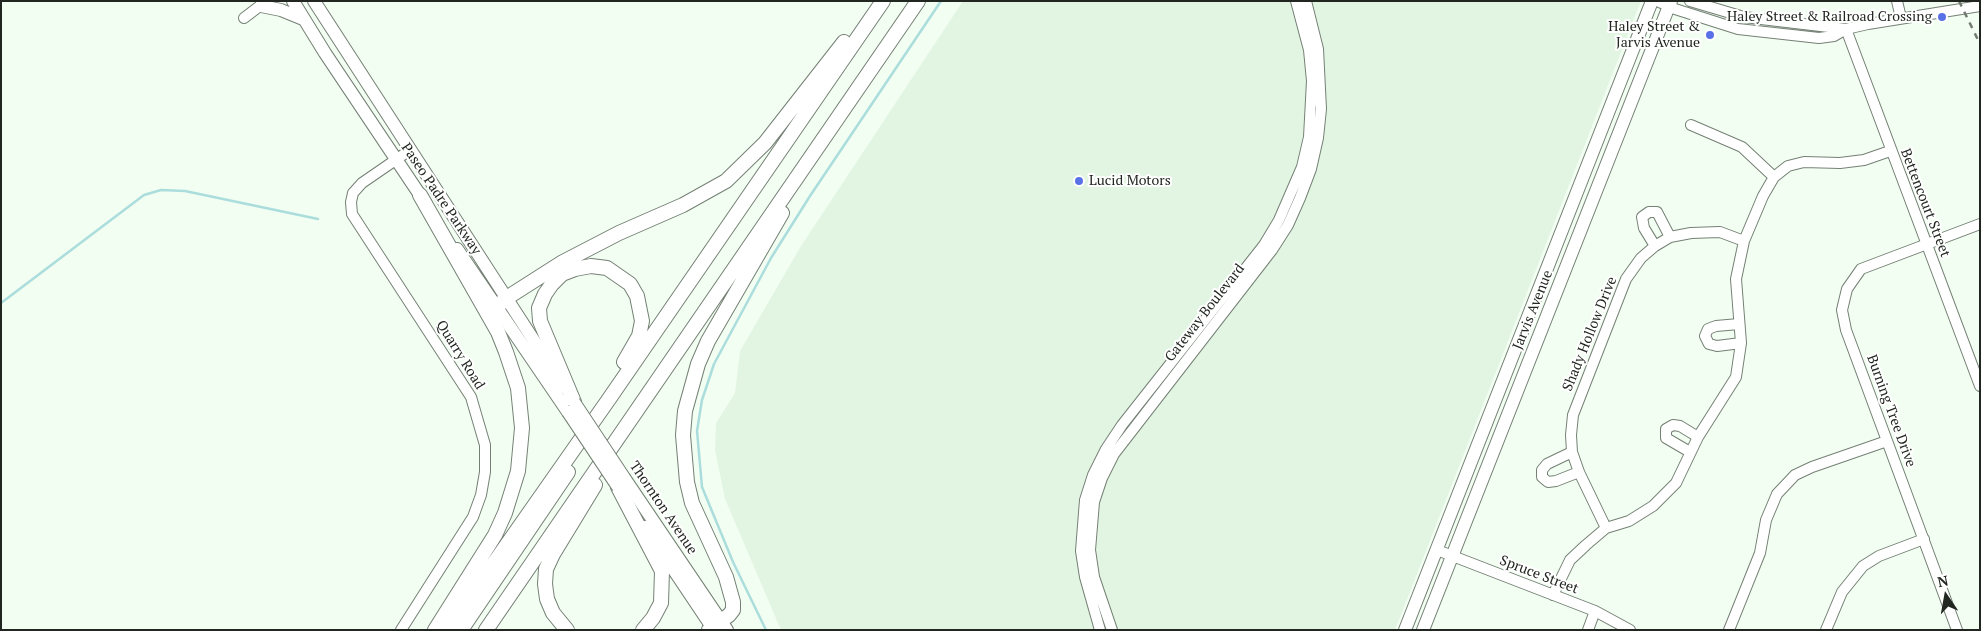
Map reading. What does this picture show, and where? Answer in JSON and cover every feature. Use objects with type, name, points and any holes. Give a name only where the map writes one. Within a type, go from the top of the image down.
[{"type":"highway","points":[[520,523],[614,392],[882,1]]},
{"type":"highway","points":[[461,630],[891,1]]},
{"type":"highway","points":[[486,630],[918,1]]},
{"type":"highway","points":[[501,303],[580,252],[683,205],[726,181],[766,143],[844,42],[874,14]]},
{"type":"highway","points":[[717,628],[732,610],[731,592],[695,510],[686,474],[683,435],[690,387],[708,341],[844,109]]},
{"type":"highway","points":[[420,195],[498,332],[518,388],[522,428],[518,471],[505,513],[495,535],[435,630]]},
{"type":"highway","points":[[447,630],[603,397],[639,336],[642,321],[637,296],[630,284],[607,268],[591,266],[562,274],[552,284],[540,308],[540,321],[544,336],[571,407]]},
{"type":"highway","points":[[567,630],[553,613],[547,599],[546,569],[553,554],[667,366]]},
{"type":"highway","points":[[622,483],[662,572],[661,603],[653,618],[643,630]]},
{"type":"main road","name":"Paseo Padre Parkway","points":[[293,1],[396,160],[501,303],[571,407]]},
{"type":"main road","name":"Paseo Padre Parkway","points":[[314,1],[410,150],[501,303]]},
{"type":"main road","points":[[324,1],[388,103],[387,113]]},
{"type":"main road","name":"Jarvis Avenue","points":[[1405,630],[1652,1]]},
{"type":"main road","points":[[263,3],[303,19]]},
{"type":"main road","name":"Jarvis Avenue","points":[[1423,630],[1666,3]]},
{"type":"main road","name":"Thornton Avenue","points":[[571,407],[717,628]]},
{"type":"street","name":"Gateway Boulevard","points":[[1100,630],[1085,577],[1081,551],[1085,500],[1093,475],[1122,425],[1264,245],[1279,220],[1302,166],[1309,137],[1312,82],[1309,50],[1296,1]]},
{"type":"street","name":"Gateway Boulevard","points":[[1112,630],[1094,576],[1090,550],[1094,502],[1102,478],[1114,454],[1272,250],[1288,225],[1300,198],[1311,169],[1318,138],[1321,109],[1318,48],[1306,1]]},
{"type":"street","points":[[1690,1],[1744,17],[1846,29],[1901,18],[1980,6]]},
{"type":"street","points":[[1897,1],[1901,18]]},
{"type":"street","points":[[244,18],[263,3]]},
{"type":"street","points":[[1666,3],[1738,29],[1758,32],[1819,38],[1834,36],[1846,29]]},
{"type":"street","name":"Bettencourt Street","points":[[1846,29],[1890,151],[1980,386]]},
{"type":"street","points":[[1691,125],[1742,147],[1774,177]]},
{"type":"street","name":"Quarry Road","points":[[401,630],[473,517],[481,495],[485,472],[485,445],[471,397],[352,214],[351,202],[353,193],[362,183],[410,150]]},
{"type":"street","points":[[1552,595],[1570,560],[1606,528],[1629,521],[1653,506],[1676,483],[1698,437],[1736,377],[1741,343],[1736,279],[1744,241],[1763,196],[1774,177],[1788,166],[1804,162],[1840,163],[1864,160],[1890,151]]},
{"type":"street","points":[[1654,246],[1644,228],[1642,217],[1648,212],[1657,212],[1670,238]]},
{"type":"street","name":"Burning Tree Drive","points":[[1957,630],[1846,330],[1842,310],[1847,289],[1861,269],[1980,224]]},
{"type":"street","name":"Shady Hollow Drive","points":[[1606,528],[1579,472],[1572,452],[1573,415],[1626,279],[1641,258],[1654,246],[1670,238],[1691,233],[1720,232],[1744,241]]},
{"type":"street","points":[[1739,324],[1716,326],[1708,329],[1705,336],[1709,344],[1716,346],[1741,343]]},
{"type":"street","points":[[1690,452],[1666,438],[1666,429],[1673,425],[1680,426],[1698,437]]},
{"type":"street","points":[[1729,630],[1760,553],[1766,520],[1777,494],[1795,475],[1887,441]]},
{"type":"street","points":[[1572,452],[1547,464],[1542,470],[1542,477],[1548,482],[1556,481],[1579,472]]},
{"type":"street","points":[[1826,630],[1842,592],[1863,566],[1879,556],[1924,539]]},
{"type":"street","name":"Spruce Street","points":[[1437,550],[1595,611],[1630,630]]},
{"type":"street","points":[[1588,630],[1595,611]]},
{"type":"shaded area","points":[[963,1],[1641,1],[1395,630],[781,630],[725,499],[715,450],[716,423],[735,393],[740,351],[801,246]]},
{"type":"waterway","points":[[766,630],[733,562],[702,487],[697,431],[702,400],[714,364],[771,258],[810,196],[941,1]]},
{"type":"waterway","points":[[1,303],[144,195],[161,190],[185,191],[318,219]]},
{"type":"railway","points":[[1959,1],[1980,44]]},
{"type":"place","name":"Haley Street & Railroad Crossing","points":[[1942,17]]},
{"type":"place","name":"Haley Street & Jarvis Avenue","points":[[1710,35]]},
{"type":"place","name":"Lucid Motors","points":[[1079,181]]}]
